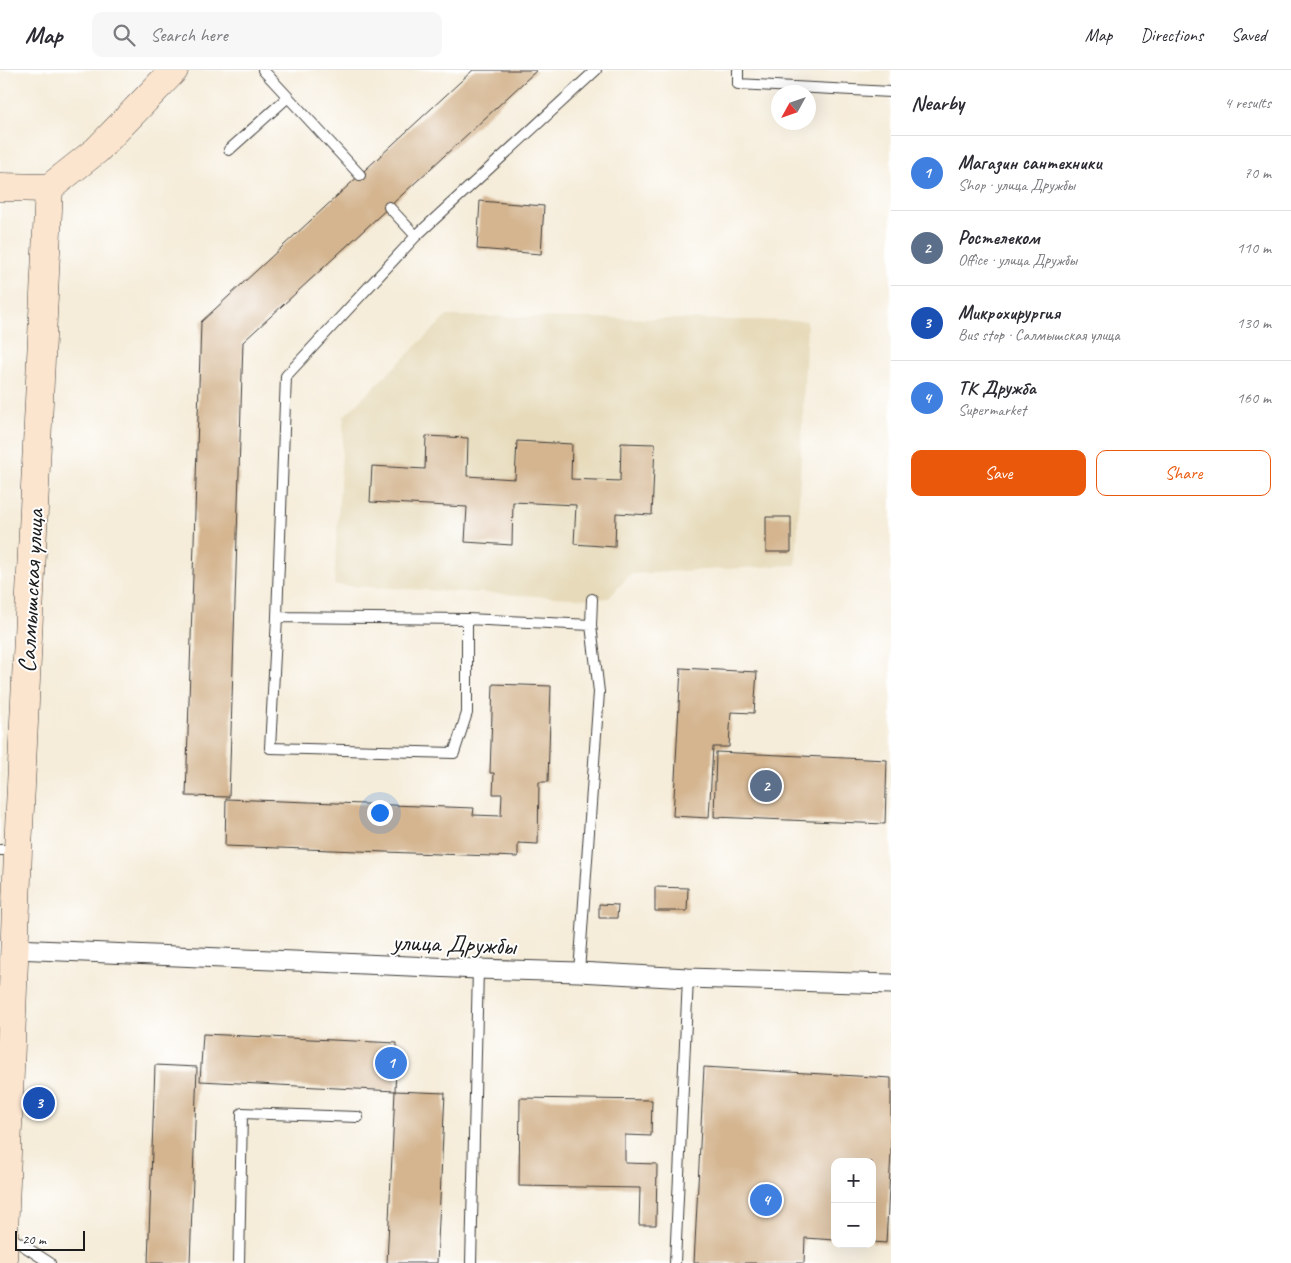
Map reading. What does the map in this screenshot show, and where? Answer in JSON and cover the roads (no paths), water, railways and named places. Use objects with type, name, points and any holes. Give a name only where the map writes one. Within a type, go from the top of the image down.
[{"type":"main road","points":[[0,187],[49,188],[97,150],[174,70]]},
{"type":"main road","name":"Салмышская улица","points":[[3,1263],[2,1233],[15,949],[9,850],[49,188]]},
{"type":"street","name":"улица Дружбы","points":[[15,949],[688,978],[891,984]]},
{"type":"lane","points":[[263,70],[360,175]]},
{"type":"lane","points":[[467,619],[467,713],[454,753],[270,748],[286,376],[416,236],[596,70]]},
{"type":"lane","points":[[738,70],[738,84],[891,92]]},
{"type":"lane","points":[[229,150],[288,97]]},
{"type":"lane","points":[[389,207],[416,236]]},
{"type":"lane","points":[[579,972],[599,692],[591,625],[592,598]]},
{"type":"lane","points":[[277,617],[467,619],[591,625]]},
{"type":"lane","points":[[471,1263],[478,969]]},
{"type":"lane","points":[[675,1263],[688,978]]},
{"type":"lane","points":[[239,1263],[242,1113],[358,1117]]},
{"type":"lane","points":[[2,1233],[50,1263]]},
{"type":"place","name":"Ростелеком","points":[[766,786]]},
{"type":"place","name":"Магазин сантехники","points":[[391,1063]]},
{"type":"place","name":"Микрохирургия","points":[[39,1103]]},
{"type":"place","name":"ТК Дружба","points":[[766,1200]]}]
